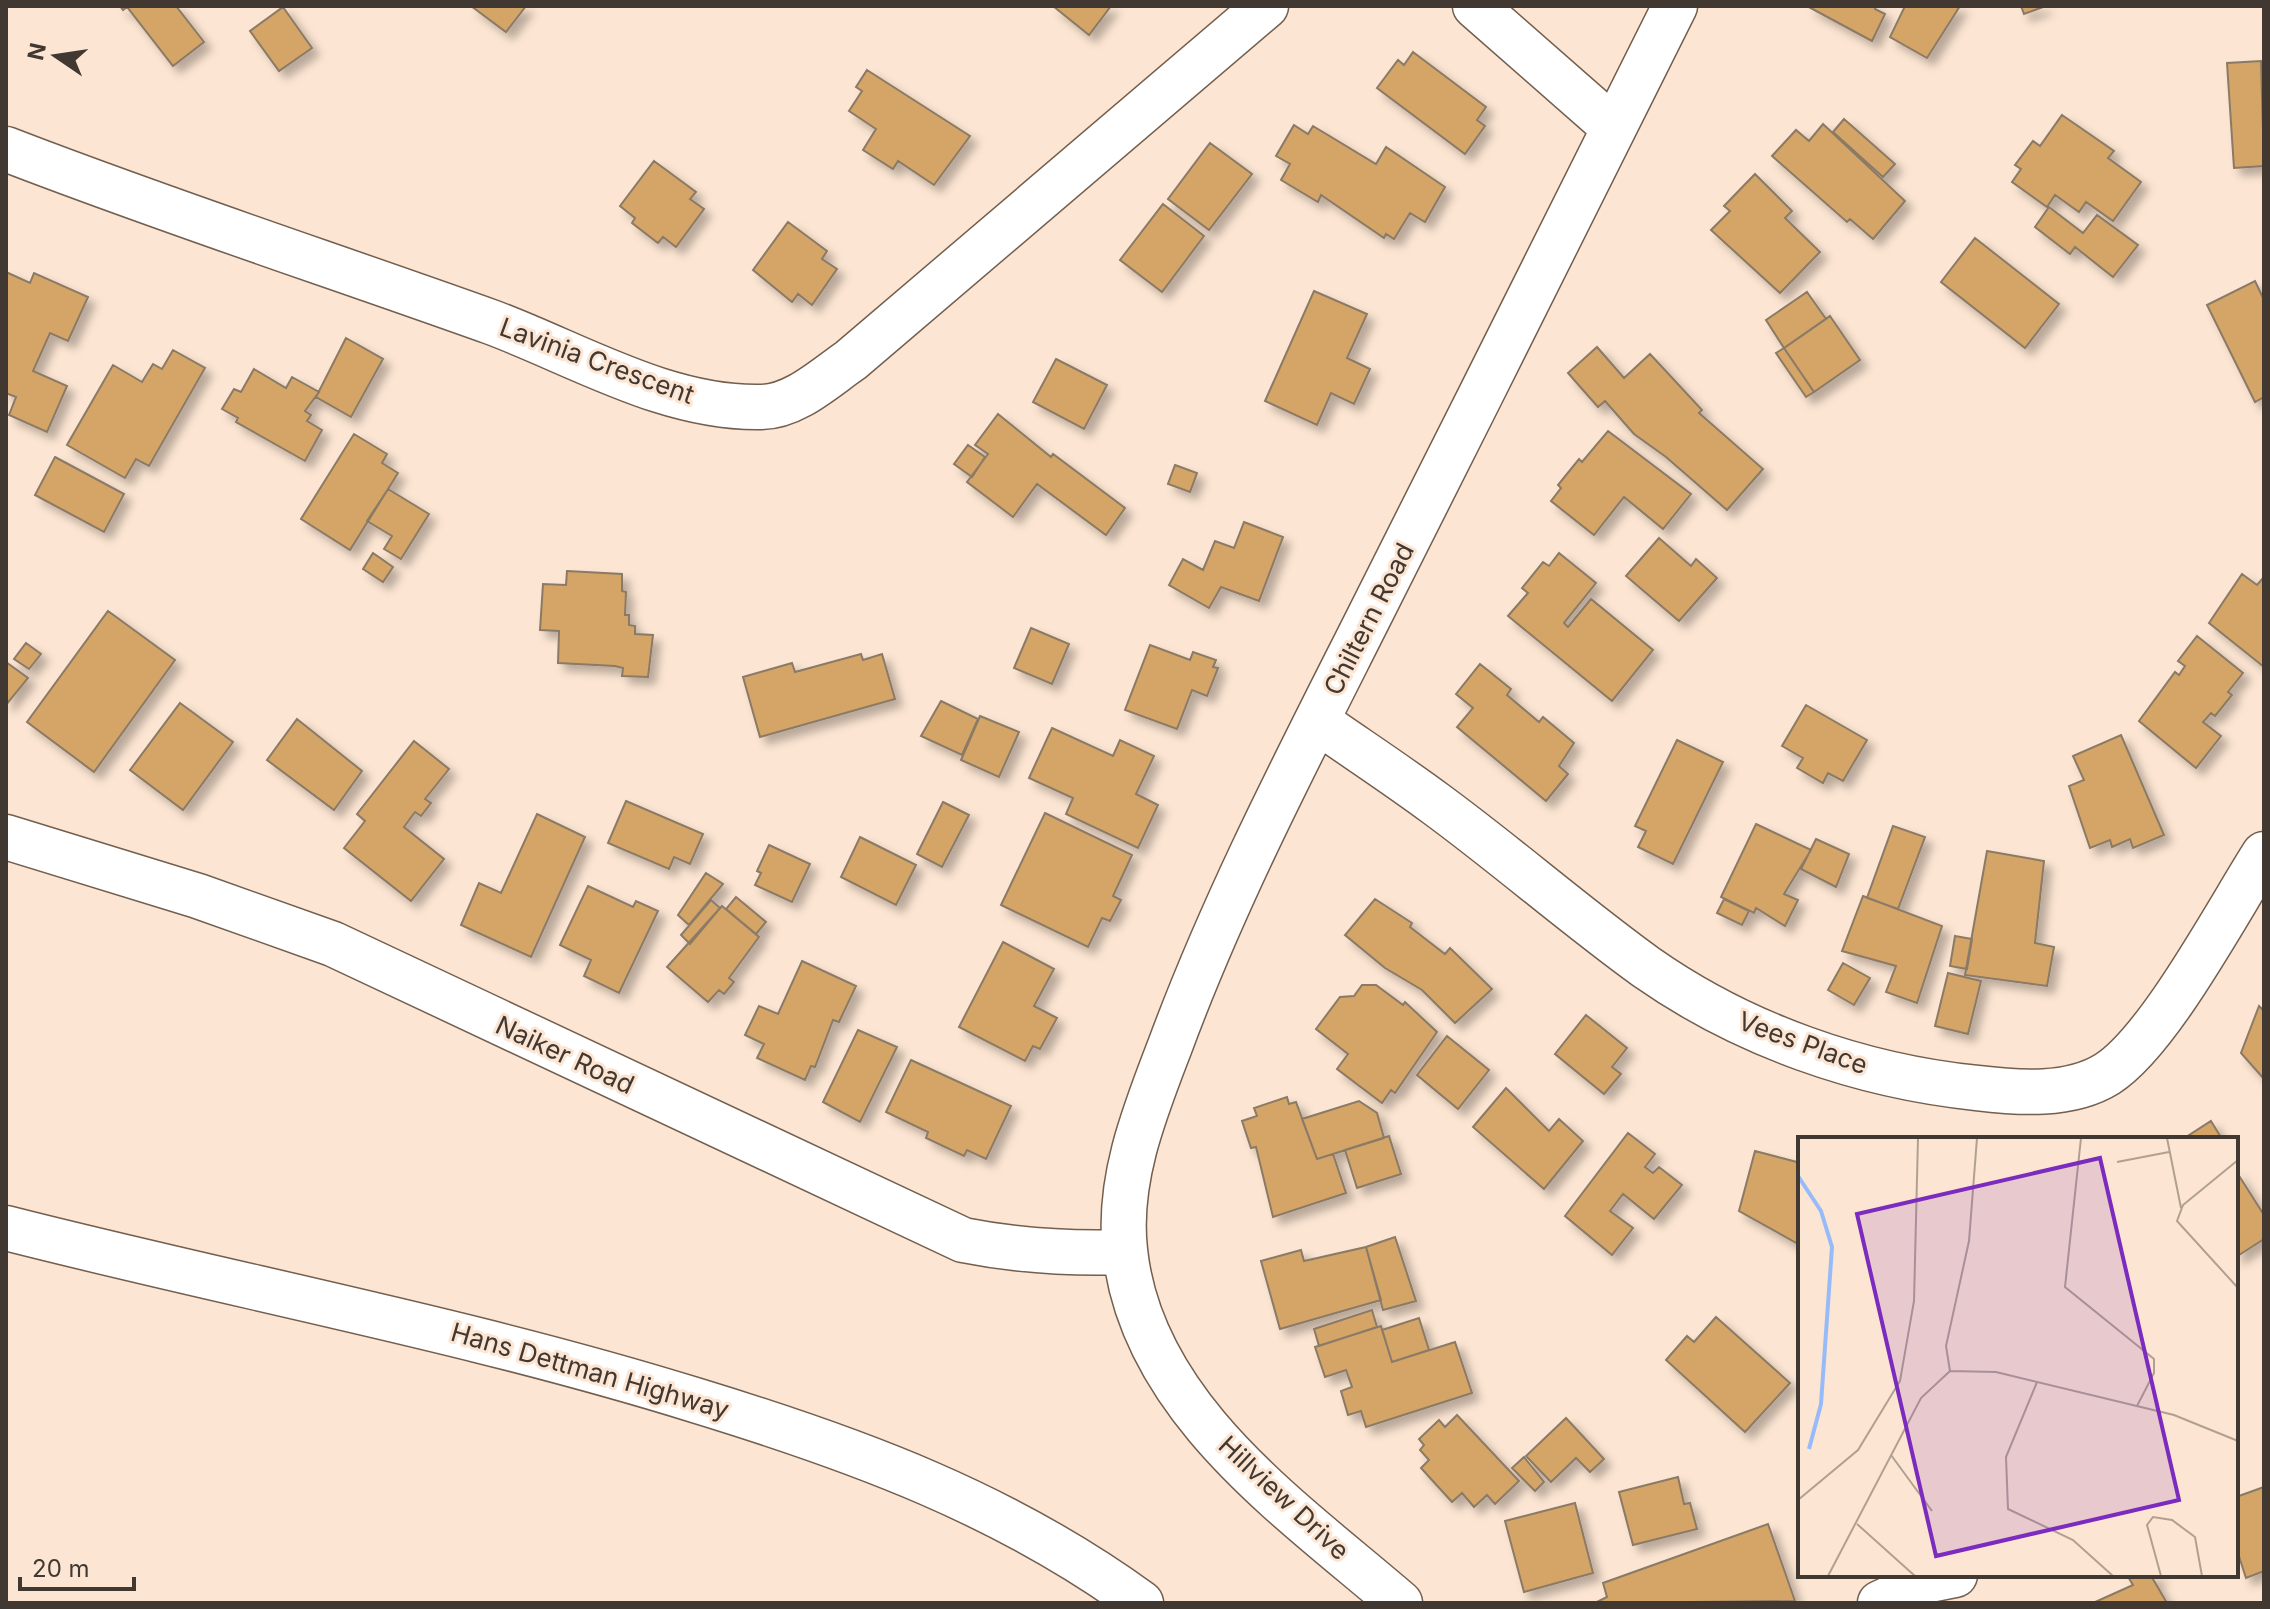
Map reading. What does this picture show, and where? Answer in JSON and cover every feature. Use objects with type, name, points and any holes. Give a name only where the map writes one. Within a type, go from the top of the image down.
[{"type":"street","name":"Lavinia Crescent","points":[[6,149],[112,190],[494,324],[653,387],[708,401],[765,407],[801,395],[851,360],[1266,6]]},
{"type":"street","points":[[1475,6],[1614,128]]},
{"type":"street","name":"Chiltern Road","points":[[1125,1252],[1124,1204],[1146,1108],[1201,963],[1317,721],[1675,6]]},
{"type":"street","name":"Vees Place","points":[[1317,721],[1436,803],[1647,967],[1691,995],[1747,1025],[1822,1055],[1942,1085],[2041,1091],[2074,1088],[2105,1075],[2127,1059],[2166,1007],[2264,854]]},
{"type":"street","name":"Naiker Road","points":[[6,837],[198,896],[333,944],[963,1240],[1010,1250],[1067,1254],[1125,1252]]},
{"type":"street","name":"Hans Dettman Highway","points":[[6,1228],[423,1324],[629,1379],[809,1435],[899,1468],[979,1503],[1141,1603]]},
{"type":"street","name":"Hillview Drive","points":[[1125,1252],[1140,1313],[1158,1356],[1199,1417],[1252,1475],[1400,1603]]},
{"type":"street","points":[[1880,1603],[1930,1580],[1945,1577]]},
{"type":"building","points":[[120,6],[176,6],[204,42],[173,66],[127,7],[123,10]]},
{"type":"building","points":[[471,6],[526,6],[506,32]]},
{"type":"building","points":[[1053,6],[1111,6],[1089,35]]},
{"type":"building","points":[[1807,6],[1876,6],[1875,9],[1885,14],[1872,41]]},
{"type":"building","points":[[1905,6],[1960,6],[1927,58],[1890,37]]},
{"type":"building","points":[[2021,6],[2046,6],[2024,14]]},
{"type":"building","points":[[283,7],[312,48],[279,71],[250,31]]},
{"type":"building","points":[[1413,52],[1486,107],[1477,120],[1485,126],[1465,154],[1377,88],[1398,60],[1404,65]]},
{"type":"building","points":[[2261,61],[2264,166],[2234,168],[2227,63]]},
{"type":"building","points":[[867,70],[970,136],[934,185],[898,161],[893,169],[863,150],[876,129],[849,111],[862,91],[856,87]]},
{"type":"building","points":[[2062,115],[2114,151],[2108,158],[2141,182],[2113,221],[2086,202],[2079,212],[2055,195],[2047,207],[2012,182],[2021,169],[2015,165],[2033,141],[2040,146]]},
{"type":"building","points":[[1844,119],[1895,164],[1883,177],[1833,132]]},
{"type":"building","points":[[1823,124],[1905,201],[1873,239],[1850,219],[1847,222],[1772,156],[1796,130],[1809,141]]},
{"type":"building","points":[[1294,125],[1308,134],[1313,126],[1376,164],[1386,147],[1445,187],[1425,222],[1410,213],[1394,239],[1386,234],[1384,238],[1321,195],[1318,202],[1281,180],[1290,164],[1276,156]]},
{"type":"building","points":[[1210,143],[1252,174],[1209,230],[1168,199]]},
{"type":"building","points":[[654,161],[696,192],[690,199],[704,209],[676,247],[663,237],[658,243],[632,223],[635,218],[620,206]]},
{"type":"building","points":[[1755,174],[1792,211],[1785,218],[1820,252],[1780,293],[1711,230],[1730,211],[1724,206]]},
{"type":"building","points":[[1163,204],[1204,236],[1162,292],[1120,260]]},
{"type":"building","points":[[2049,207],[2083,233],[2097,215],[2138,245],[2113,277],[2075,247],[2070,254],[2035,227]]},
{"type":"building","points":[[788,222],[827,251],[822,259],[837,269],[812,305],[798,294],[792,302],[753,270]]},
{"type":"building","points":[[1975,238],[2059,304],[2025,348],[1941,282]]},
{"type":"building","points":[[6,272],[30,283],[34,273],[88,297],[68,341],[50,333],[33,371],[67,386],[47,432],[9,415],[16,397],[6,393]]},
{"type":"building","points":[[2255,281],[2264,300],[2264,397],[2255,402],[2207,305]]},
{"type":"building","points":[[1314,291],[1367,314],[1347,358],[1370,369],[1354,404],[1331,393],[1317,425],[1265,401]]},
{"type":"building","points":[[1807,292],[1826,319],[1784,348],[1766,320]]},
{"type":"building","points":[[1830,316],[1860,360],[1814,392],[1784,348]]},
{"type":"building","points":[[346,338],[383,359],[351,417],[316,397]]},
{"type":"building","points":[[1597,347],[1624,378],[1650,354],[1702,410],[1699,413],[1763,469],[1727,510],[1666,457],[1634,434],[1605,401],[1598,407],[1568,373]]},
{"type":"building","points":[[1784,348],[1814,392],[1806,397],[1776,353]]},
{"type":"building","points":[[173,350],[205,368],[149,466],[136,459],[125,478],[67,445],[113,365],[142,382],[153,364],[162,369]]},
{"type":"building","points":[[1056,359],[1107,385],[1084,429],[1033,402]]},
{"type":"building","points":[[254,369],[286,388],[292,377],[319,392],[305,411],[311,415],[307,421],[322,430],[305,461],[236,422],[238,418],[222,409],[234,389],[241,392]]},
{"type":"building","points":[[998,414],[1051,457],[1053,454],[1125,508],[1106,535],[1037,484],[1013,517],[967,482],[988,454],[975,445]]},
{"type":"building","points":[[1608,431],[1691,494],[1663,529],[1624,497],[1594,535],[1551,501],[1561,488],[1558,485],[1579,459],[1582,462]]},
{"type":"building","points":[[354,434],[387,454],[382,463],[398,473],[350,550],[301,519]]},
{"type":"building","points":[[968,445],[985,457],[972,477],[954,464]]},
{"type":"building","points":[[55,457],[124,494],[104,532],[35,495]]},
{"type":"building","points":[[1175,465],[1197,473],[1190,492],[1168,484]]},
{"type":"building","points":[[388,489],[429,514],[401,559],[384,549],[392,536],[367,521]]},
{"type":"building","points":[[1244,522],[1283,537],[1259,601],[1221,587],[1209,608],[1169,585],[1183,559],[1203,570],[1215,541],[1234,548]]},
{"type":"building","points":[[1659,538],[1691,566],[1696,559],[1717,578],[1679,621],[1626,576]]},
{"type":"building","points":[[373,553],[393,567],[383,582],[363,569]]},
{"type":"building","points":[[1559,553],[1596,583],[1564,623],[1568,627],[1591,599],[1653,650],[1612,701],[1508,616],[1528,593],[1522,588],[1543,562],[1549,566]]},
{"type":"building","points":[[567,571],[622,574],[622,591],[626,592],[625,615],[629,615],[629,625],[635,626],[635,634],[653,635],[648,677],[622,676],[623,668],[615,666],[558,663],[559,631],[540,630],[543,584],[566,585]]},
{"type":"building","points":[[2242,574],[2257,585],[2264,577],[2264,667],[2209,623]]},
{"type":"building","points":[[108,611],[175,660],[94,772],[27,722]]},
{"type":"building","points":[[1031,628],[1069,644],[1052,684],[1014,668]]},
{"type":"building","points":[[2197,636],[2243,673],[2228,692],[2232,695],[2215,716],[2211,713],[2203,722],[2221,736],[2196,768],[2139,721],[2175,672],[2179,675],[2185,666],[2178,661]]},
{"type":"building","points":[[26,643],[41,654],[29,669],[14,659]]},
{"type":"building","points":[[1150,645],[1190,660],[1193,652],[1216,660],[1213,667],[1218,668],[1207,696],[1192,690],[1177,729],[1125,710]]},
{"type":"building","points":[[861,654],[863,660],[882,654],[895,699],[760,737],[743,677],[792,663],[795,672]]},
{"type":"building","points":[[6,662],[28,678],[6,705]]},
{"type":"building","points":[[1480,664],[1511,689],[1507,695],[1539,722],[1543,717],[1574,743],[1559,766],[1568,774],[1546,801],[1457,727],[1473,708],[1456,694]]},
{"type":"building","points":[[941,701],[978,719],[962,755],[921,736]]},
{"type":"building","points":[[180,703],[233,742],[183,810],[130,770]]},
{"type":"building","points":[[1806,705],[1867,740],[1843,781],[1828,773],[1823,783],[1797,768],[1803,758],[1782,746]]},
{"type":"building","points":[[980,716],[1019,732],[999,777],[961,760]]},
{"type":"building","points":[[297,719],[362,771],[334,810],[267,760]]},
{"type":"building","points":[[1052,728],[1113,756],[1120,740],[1154,756],[1136,794],[1158,805],[1138,848],[1066,814],[1073,798],[1029,778]]},
{"type":"building","points":[[2121,735],[2164,835],[2133,848],[2130,839],[2112,847],[2110,840],[2090,848],[2069,786],[2084,780],[2073,756]]},
{"type":"building","points":[[1677,740],[1723,762],[1673,864],[1638,847],[1646,831],[1635,826]]},
{"type":"building","points":[[414,741],[449,769],[425,799],[431,803],[421,816],[415,812],[404,827],[444,859],[411,901],[344,848],[365,821],[357,814]]},
{"type":"building","points":[[626,801],[703,834],[690,864],[674,857],[669,869],[608,843]]},
{"type":"building","points":[[943,802],[969,815],[942,867],[917,854]]},
{"type":"building","points":[[1045,813],[1132,855],[1113,896],[1121,900],[1110,921],[1102,918],[1088,947],[1001,905]]},
{"type":"building","points":[[537,814],[585,837],[531,957],[461,925],[479,883],[501,893]]},
{"type":"building","points":[[1756,824],[1811,850],[1784,894],[1798,900],[1785,926],[1756,908],[1754,913],[1721,897]]},
{"type":"building","points":[[1893,826],[1925,837],[1898,909],[1867,898]]},
{"type":"building","points":[[860,837],[916,865],[896,905],[841,877]]},
{"type":"building","points":[[1816,839],[1849,854],[1836,887],[1801,869]]},
{"type":"building","points":[[769,845],[810,864],[792,902],[755,885],[761,873],[757,871]]},
{"type":"building","points":[[1987,851],[2044,861],[2035,943],[2054,947],[2047,986],[1965,975]]},
{"type":"building","points":[[706,873],[723,884],[689,925],[678,915]]},
{"type":"building","points":[[588,886],[633,907],[636,901],[658,911],[619,993],[584,976],[591,960],[560,945]]},
{"type":"building","points":[[1863,896],[1942,926],[1917,1003],[1886,992],[1896,966],[1842,951]]},
{"type":"building","points":[[736,897],[766,922],[756,934],[726,909]]},
{"type":"building","points":[[1375,899],[1412,923],[1410,927],[1445,954],[1450,948],[1492,989],[1455,1023],[1422,990],[1385,968],[1345,935]]},
{"type":"building","points":[[1724,899],[1749,911],[1742,925],[1717,913]]},
{"type":"building","points":[[711,900],[720,908],[690,944],[681,935]]},
{"type":"building","points":[[722,906],[759,937],[729,978],[734,982],[724,994],[719,990],[708,1002],[667,967]]},
{"type":"building","points":[[1955,936],[1972,939],[1967,969],[1950,966]]},
{"type":"building","points":[[1003,942],[1054,969],[1034,1006],[1057,1018],[1040,1049],[1033,1046],[1025,1061],[959,1027]]},
{"type":"building","points":[[802,961],[856,986],[839,1022],[833,1020],[815,1067],[811,1066],[805,1080],[757,1058],[764,1044],[745,1035],[759,1006],[778,1014]]},
{"type":"building","points":[[1843,963],[1870,978],[1854,1005],[1828,990]]},
{"type":"building","points":[[1948,973],[1981,981],[1968,1034],[1935,1026]]},
{"type":"building","points":[[1362,985],[1376,985],[1403,1005],[1405,1002],[1437,1032],[1395,1093],[1391,1090],[1382,1103],[1337,1069],[1348,1054],[1316,1029],[1340,997],[1354,996]]},
{"type":"building","points":[[2259,1006],[2264,1011],[2264,1079],[2241,1053]]},
{"type":"building","points":[[1586,1015],[1627,1048],[1612,1067],[1621,1074],[1604,1094],[1555,1054]]},
{"type":"building","points":[[858,1030],[897,1047],[860,1122],[823,1102]]},
{"type":"building","points":[[1447,1036],[1489,1070],[1458,1109],[1417,1075]]},
{"type":"building","points":[[911,1060],[1011,1106],[986,1159],[967,1150],[964,1156],[926,1138],[928,1132],[886,1112]]},
{"type":"building","points":[[1506,1088],[1549,1131],[1559,1119],[1583,1141],[1544,1189],[1473,1127]]},
{"type":"building","points":[[1287,1097],[1289,1104],[1296,1102],[1317,1159],[1333,1154],[1346,1193],[1273,1217],[1256,1147],[1251,1148],[1242,1121],[1257,1116],[1254,1108]]},
{"type":"building","points":[[1359,1101],[1377,1113],[1384,1138],[1317,1159],[1302,1119]]},
{"type":"building","points":[[2211,1121],[2221,1137],[2186,1137]]},
{"type":"building","points":[[1628,1133],[1655,1154],[1645,1167],[1653,1173],[1659,1167],[1682,1185],[1654,1219],[1623,1194],[1610,1211],[1633,1228],[1612,1255],[1565,1216]]},
{"type":"building","points":[[1389,1136],[1401,1174],[1357,1188],[1345,1150]]},
{"type":"building","points":[[1755,1151],[1798,1160],[1798,1244],[1739,1211]]},
{"type":"building","points":[[2238,1174],[2264,1215],[2264,1239],[2238,1256]]},
{"type":"building","points":[[1395,1237],[1416,1301],[1383,1310],[1366,1247]]},
{"type":"building","points":[[1366,1247],[1381,1300],[1280,1329],[1261,1261],[1301,1250],[1304,1261]]},
{"type":"building","points":[[1372,1310],[1377,1327],[1319,1346],[1314,1329]]},
{"type":"building","points":[[1716,1317],[1790,1383],[1745,1432],[1666,1360],[1687,1336],[1694,1342]]},
{"type":"building","points":[[1419,1318],[1429,1350],[1392,1362],[1382,1330]]},
{"type":"building","points":[[1381,1326],[1392,1362],[1455,1342],[1472,1393],[1366,1427],[1361,1411],[1348,1415],[1341,1391],[1352,1387],[1346,1370],[1325,1377],[1315,1347]]},
{"type":"building","points":[[1457,1415],[1519,1481],[1495,1504],[1487,1495],[1474,1507],[1462,1493],[1452,1502],[1421,1468],[1429,1460],[1420,1450],[1424,1445],[1419,1439],[1439,1420],[1445,1427]]},
{"type":"building","points":[[1566,1418],[1604,1459],[1590,1472],[1576,1458],[1551,1482],[1526,1456]]},
{"type":"building","points":[[1524,1457],[1544,1482],[1535,1491],[1512,1468]]},
{"type":"building","points":[[1678,1477],[1684,1504],[1690,1503],[1697,1529],[1633,1545],[1619,1492]]},
{"type":"building","points":[[2264,1487],[2264,1571],[2246,1578],[2238,1553],[2238,1496]]},
{"type":"building","points":[[1575,1503],[1593,1573],[1524,1592],[1505,1521]]},
{"type":"building","points":[[1768,1524],[1795,1601],[1595,1603],[1607,1597],[1603,1583]]},
{"type":"building","points":[[2128,1577],[2156,1577],[2153,1579],[2167,1603],[2093,1603],[2133,1585]]}]
